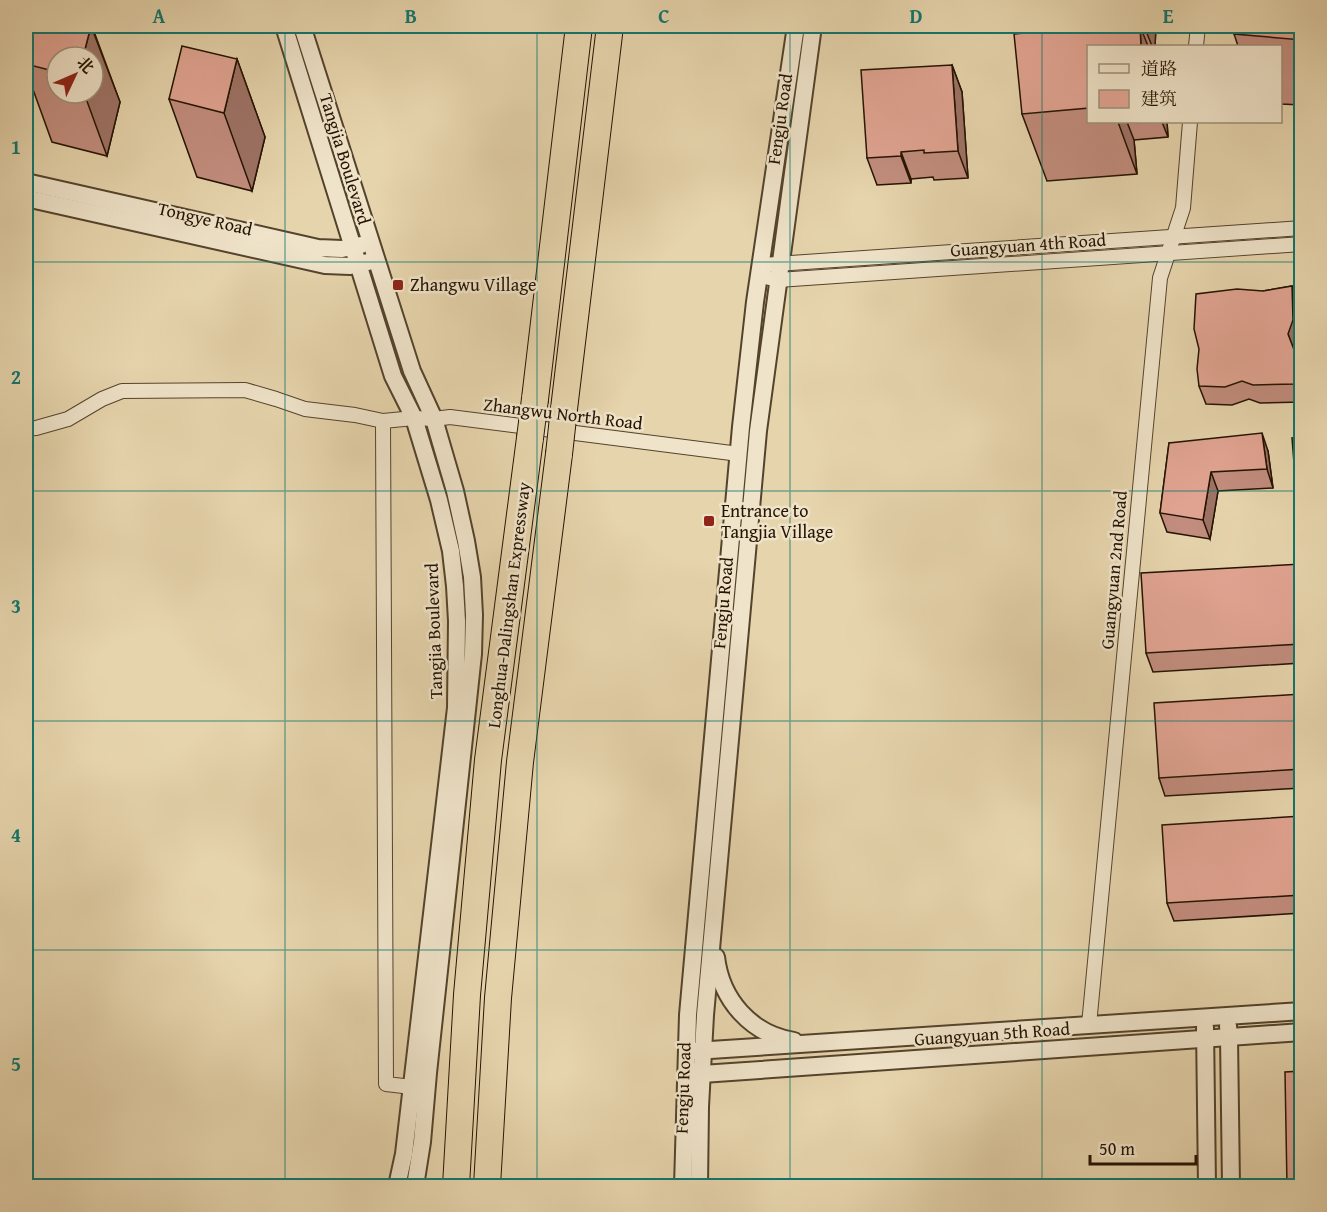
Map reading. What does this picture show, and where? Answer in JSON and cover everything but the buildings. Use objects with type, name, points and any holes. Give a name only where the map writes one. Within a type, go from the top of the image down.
[{"type":"highway","name":"Longhua-Dalingshan Expressway","points":[[456,1186],[467,995],[488,760],[535,399],[579,26]]},
{"type":"highway","name":"Longhua-Dalingshan Expressway","points":[[487,1186],[498,998],[519,774],[610,26]]},
{"type":"street","name":"Tangjia Boulevard","points":[[284,26],[393,376],[414,418],[439,500],[451,550],[456,586],[456,708],[404,1154],[397,1186]]},
{"type":"street","name":"Tangjia Boulevard","points":[[302,26],[411,371],[434,419],[455,491],[472,577],[471,676],[422,1142],[415,1186]]},
{"type":"street","name":"Fengju Road","points":[[699,1186],[702,1074],[692,1056],[688,1015],[755,302],[796,26]]},
{"type":"street","name":"Fengju Road","points":[[683,1186],[692,1056],[713,932],[758,431],[813,26]]},
{"type":"street","points":[[1196,45],[1198,26]]},
{"type":"street","name":"Guangyuan 2nd Road","points":[[1089,1025],[1160,278],[1183,208],[1190,123]]},
{"type":"street","name":"Tongye Road","points":[[26,182],[318,248],[332,250],[371,242]]},
{"type":"street","name":"Tongye Road","points":[[26,198],[317,264],[338,266],[376,260]]},
{"type":"street","name":"Guangyuan 4th Road","points":[[779,272],[1173,237],[1302,228]]},
{"type":"street","name":"Guangyuan 4th Road","points":[[760,268],[779,272],[1168,253],[1302,244]]},
{"type":"street","name":"Zhangwu North Road","points":[[26,429],[68,420],[102,399],[122,391],[245,390],[305,410],[383,421],[450,417],[739,454]]},
{"type":"street","points":[[383,421],[386,1084],[412,1087]]},
{"type":"street","points":[[713,932],[722,987],[740,1013],[763,1030],[788,1040],[812,1044]]},
{"type":"street","name":"Guangyuan 5th Road","points":[[1302,1011],[812,1044],[692,1056],[694,1072],[702,1074],[1302,1032]]},
{"type":"street","points":[[1227,1016],[1231,1186]]},
{"type":"street","points":[[1206,1017],[1207,1186]]},
{"type":"place","name":"Zhangwu Village","points":[[398,285]]},
{"type":"place","name":"Entrance to Tangjia Village","points":[[709,521]]}]
